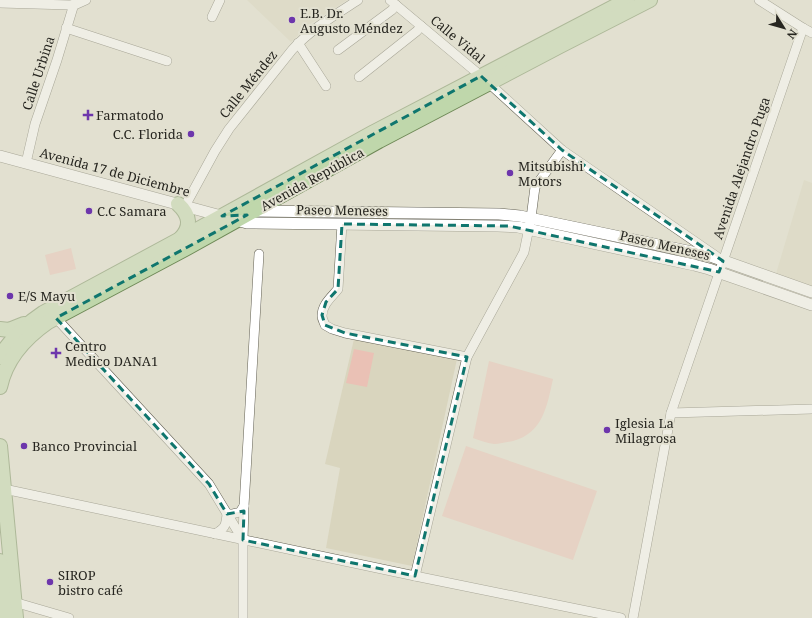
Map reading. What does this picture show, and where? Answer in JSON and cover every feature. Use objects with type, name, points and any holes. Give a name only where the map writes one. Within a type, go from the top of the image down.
[{"type":"main road","name":"Avenida República","points":[[0,387],[6,368],[20,346],[36,330],[379,141],[627,0]]},
{"type":"main road","name":"Avenida República","points":[[30,322],[43,313],[180,240],[374,132],[650,0]]},
{"type":"main road","points":[[180,240],[186,232],[188,224],[188,220],[181,205]]},
{"type":"main road","points":[[0,329],[8,330],[30,322]]},
{"type":"main road","points":[[0,357],[20,330],[30,322]]},
{"type":"main road","points":[[0,446],[4,489],[5,618]]},
{"type":"main road","points":[[0,562],[6,599],[16,618]]},
{"type":"street","points":[[0,3],[53,5],[74,4],[86,0]]},
{"type":"street","points":[[212,17],[220,0]]},
{"type":"street","name":"Calle Méndez","points":[[181,205],[229,129],[298,43],[310,32],[358,0]]},
{"type":"street","points":[[759,0],[812,33]]},
{"type":"street","points":[[338,50],[392,10],[393,2]]},
{"type":"street","name":"Calle Vidal","points":[[393,2],[485,80],[562,150],[723,261]]},
{"type":"street","name":"Calle Urbina","points":[[26,162],[35,124],[74,4]]},
{"type":"street","points":[[358,77],[417,31],[421,26]]},
{"type":"street","points":[[66,28],[167,61]]},
{"type":"street","name":"Avenida Alejandro Puga","points":[[633,618],[671,413],[802,28]]},
{"type":"street","points":[[298,43],[326,86]]},
{"type":"street","points":[[416,576],[467,357],[524,252],[531,218],[535,187],[562,150]]},
{"type":"street","name":"Avenida 17 de Diciembre","points":[[0,156],[222,216]]},
{"type":"street","name":"Paseo Meneses","points":[[222,216],[253,211],[499,214],[520,216],[697,253],[812,292]]},
{"type":"street","name":"Paseo Meneses","points":[[222,216],[251,223],[518,227],[694,265],[720,272],[812,305]]},
{"type":"street","points":[[342,224],[338,289],[326,302],[322,315],[325,325],[345,333],[467,357]]},
{"type":"street","points":[[243,618],[244,506],[259,254]]},
{"type":"street","points":[[56,318],[209,484],[243,540]]},
{"type":"street","points":[[671,413],[812,409]]},
{"type":"street","points":[[4,489],[621,618]]},
{"type":"street","points":[[227,514],[240,512],[244,506]]},
{"type":"street","points":[[215,534],[223,529],[226,523],[227,514]]},
{"type":"street","points":[[6,599],[69,618]]},
{"type":"highlighted area","points":[[481,76],[562,150],[723,261],[719,272],[509,226],[342,224],[338,289],[326,302],[322,315],[325,325],[345,333],[467,357],[415,576],[243,540],[244,511],[227,514],[209,484],[56,318],[247,215],[222,216]]},
{"type":"shaded area","name":"E.B. Dr. Augusto Méndez","points":[[247,0],[347,0],[310,24],[291,42]]},
{"type":"shaded area","points":[[804,180],[812,183],[812,290],[775,277]]},
{"type":"shaded area","points":[[71,248],[76,269],[50,275],[45,255]]},
{"type":"shaded area","points":[[354,339],[457,359],[412,566],[326,548],[340,468],[325,464]]},
{"type":"shaded area","points":[[354,349],[374,353],[367,387],[346,383]]},
{"type":"shaded area","points":[[489,361],[553,379],[546,408],[537,425],[531,432],[513,441],[494,444],[473,438]]},
{"type":"shaded area","points":[[466,446],[597,491],[573,560],[442,516]]},
{"type":"place","name":"E.B. Dr. Augusto Méndez","points":[[292,20]]},
{"type":"place","name":"Farmatodo","points":[[88,115]]},
{"type":"place","name":"C.C. Florida","points":[[191,134]]},
{"type":"place","name":"Mitsubishi Motors","points":[[510,173]]},
{"type":"place","name":"C.C Samara","points":[[89,211]]},
{"type":"place","name":"E/S Mayu","points":[[10,296]]},
{"type":"place","name":"Centro Medico DANA1","points":[[56,353]]},
{"type":"place","name":"Iglesia La Milagrosa","points":[[607,430]]},
{"type":"place","name":"Banco Provincial","points":[[24,446]]},
{"type":"place","name":"SIROP bistro café","points":[[50,582]]}]
